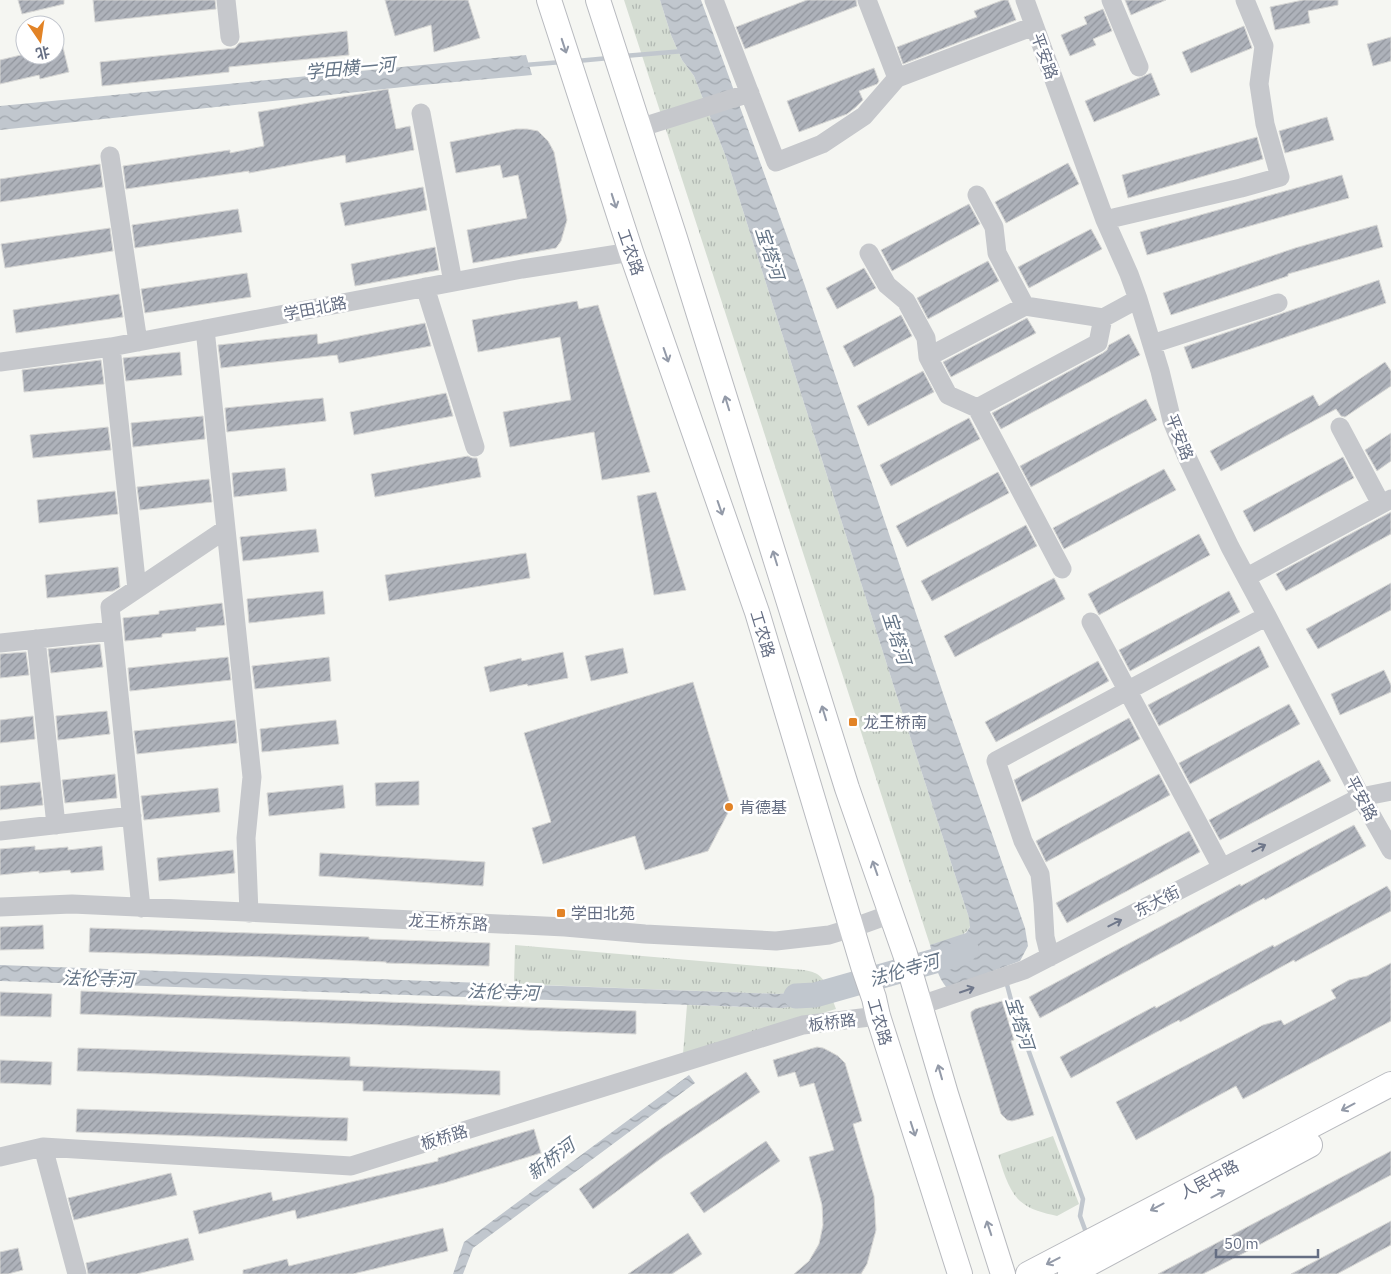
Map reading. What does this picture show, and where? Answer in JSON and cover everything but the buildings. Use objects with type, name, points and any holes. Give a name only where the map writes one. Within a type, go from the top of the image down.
[{"type":"main road","name":"工农路","points":[[549,0],[630,252],[756,612],[863,966],[960,1274]]},
{"type":"main road","points":[[598,0],[675,238],[847,788],[905,954],[946,1094],[1003,1274]]},
{"type":"main road","name":"人民中路","points":[[1028,1274],[1077,1263],[1110,1242],[1391,1084]]},
{"type":"main road","name":"人民中路","points":[[1110,1242],[1391,1102]]},
{"type":"street","points":[[226,0],[230,37]]},
{"type":"street","points":[[714,0],[746,95],[776,162],[822,144],[864,116],[896,78],[1034,26]]},
{"type":"street","points":[[867,0],[896,78]]},
{"type":"street","name":"平安路","points":[[1025,0],[1105,220],[1138,299],[1172,421],[1186,455],[1230,547],[1268,616],[1361,797],[1391,850]]},
{"type":"street","points":[[1111,0],[1139,67]]},
{"type":"street","points":[[1105,220],[1280,177],[1266,124],[1259,84],[1264,46],[1245,0]]},
{"type":"street","points":[[639,128],[746,95]]},
{"type":"street","points":[[421,113],[453,282]]},
{"type":"street","points":[[110,156],[138,342]]},
{"type":"street","points":[[977,195],[994,227],[997,253],[1025,306]]},
{"type":"street","name":"学田北路","points":[[0,362],[111,347],[522,269],[630,252]]},
{"type":"street","points":[[869,253],[887,285],[906,301],[926,338],[928,357],[948,395],[977,408],[1062,569]]},
{"type":"street","points":[[425,287],[475,447]]},
{"type":"street","points":[[928,357],[1025,306],[1102,318],[1138,299]]},
{"type":"street","points":[[1152,344],[1278,303]]},
{"type":"street","points":[[977,408],[1098,343],[1102,318]]},
{"type":"street","points":[[204,329],[252,777],[246,838],[249,913]]},
{"type":"street","points":[[111,347],[137,589]]},
{"type":"street","points":[[1247,577],[1386,502],[1340,427]]},
{"type":"street","points":[[141,908],[110,607],[226,529]]},
{"type":"street","points":[[1050,957],[1045,937],[1040,874],[1023,841],[996,761],[1268,616]]},
{"type":"street","points":[[1090,622],[1222,868]]},
{"type":"street","points":[[0,643],[112,631]]},
{"type":"street","points":[[36,639],[56,825]]},
{"type":"street","name":"东大街","points":[[919,999],[1024,970],[1361,797],[1391,791]]},
{"type":"street","points":[[0,831],[132,816]]},
{"type":"street","name":"龙王桥东路","points":[[0,907],[72,904],[566,927],[644,934],[776,941],[829,935],[891,914]]},
{"type":"street","name":"板桥路","points":[[0,1157],[43,1147],[352,1166],[803,1025],[876,1007]]},
{"type":"street","points":[[43,1147],[77,1274]]},
{"type":"green space","points":[[624,0],[660,0],[671,35],[682,60],[694,76],[726,157],[970,920],[968,930],[953,939],[930,945]]},
{"type":"green space","points":[[515,945],[804,970],[818,975],[828,987],[779,994],[514,984]]},
{"type":"green space","points":[[833,1001],[836,1009],[683,1054],[687,1005],[782,1008]]},
{"type":"green space","points":[[1053,1136],[1079,1204],[1057,1216],[1033,1209],[1020,1201],[1009,1186],[998,1155]]},
{"type":"water","points":[[660,0],[701,0],[804,283],[948,708],[1025,928],[1028,946],[1020,961],[947,988],[938,974],[930,945],[966,933],[970,927],[969,918],[726,157],[694,76],[682,60],[671,35]]},
{"type":"water","points":[[526,55],[532,75],[0,130],[0,106]]},
{"type":"water","points":[[0,965],[779,994],[828,987],[833,1001],[782,1008],[0,981]]},
{"type":"water","points":[[689,1075],[695,1083],[473,1248],[463,1274],[453,1274],[464,1242]]},
{"type":"waterway","name":"学田横一河","points":[[624,56],[684,51]]},
{"type":"waterway","name":"学田横一河","points":[[577,61],[609,58]]},
{"type":"waterway","name":"学田横一河","points":[[525,65],[562,62]]},
{"type":"waterway","name":"法伦寺河","points":[[796,996],[815,995],[956,955],[966,949]]},
{"type":"waterway","name":"宝塔河","points":[[1006,981],[1014,1011],[1083,1199],[1080,1216],[1087,1235]]},
{"type":"place","name":"龙王桥南","points":[[853,722]]},
{"type":"place","name":"肯德基","points":[[729,807]]},
{"type":"place","name":"学田北苑","points":[[561,913]]},
{"type":"water label","name":"新桥河","points":[[551,1159]]}]
